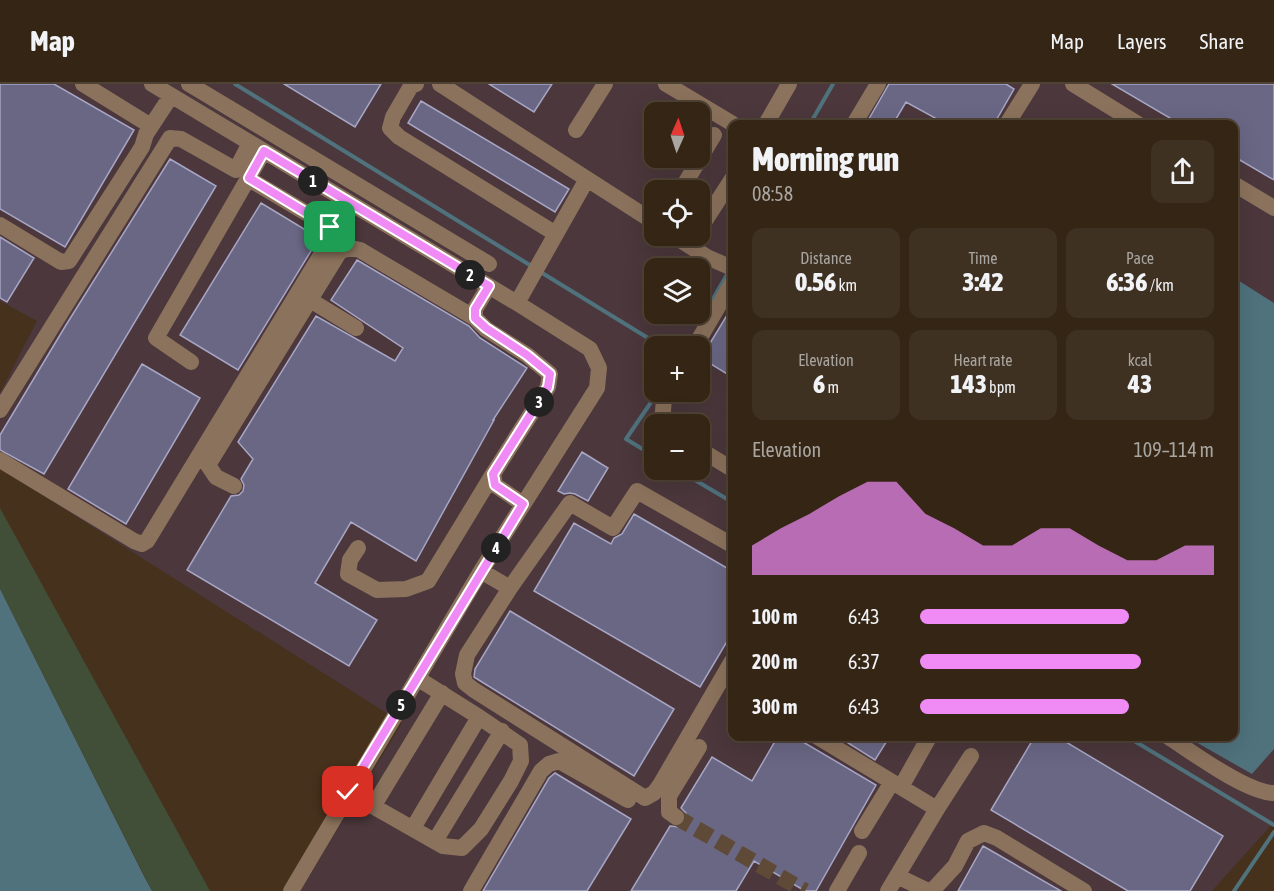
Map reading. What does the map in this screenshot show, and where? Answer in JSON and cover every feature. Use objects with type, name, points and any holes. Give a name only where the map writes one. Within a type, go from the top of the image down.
[{"type":"street","points":[[83,84],[151,126]]},
{"type":"street","points":[[152,84],[590,349],[599,368],[597,388],[481,571],[291,891]]},
{"type":"street","points":[[189,84],[489,264]]},
{"type":"street","points":[[416,84],[411,86],[393,117],[390,128],[399,137],[552,242]]},
{"type":"street","points":[[440,84],[644,216]]},
{"type":"street","points":[[576,130],[605,84]]},
{"type":"street","points":[[666,84],[728,121]]},
{"type":"street","points":[[768,120],[789,84]]},
{"type":"street","points":[[856,120],[878,84]]},
{"type":"street","points":[[1073,84],[1132,120]]},
{"type":"street","points":[[1009,120],[1028,85]]},
{"type":"street","points":[[0,225],[61,262],[69,261],[142,147],[151,126],[171,96]]},
{"type":"street","points":[[687,180],[714,135]]},
{"type":"street","points":[[0,410],[170,138],[181,139],[236,170],[257,147]]},
{"type":"street","points":[[191,362],[156,338],[249,178],[257,147]]},
{"type":"street","points":[[0,460],[134,542],[142,544],[147,541],[332,234],[330,227],[249,178]]},
{"type":"street","points":[[517,303],[587,179]]},
{"type":"street","points":[[710,213],[728,185]]},
{"type":"street","points":[[1238,187],[1274,208]]},
{"type":"street","points":[[697,246],[707,257],[728,266]]},
{"type":"street","points":[[234,486],[216,477],[208,465],[340,251],[351,248],[360,250],[475,318],[550,374],[548,387],[428,581],[406,589],[377,590],[348,574],[350,560],[358,548]]},
{"type":"street","points":[[475,318],[475,309],[489,286]]},
{"type":"street","points":[[700,336],[728,290]]},
{"type":"street","points":[[310,300],[356,328]]},
{"type":"street","points":[[710,456],[728,467]]},
{"type":"street","points":[[493,474],[495,485],[523,504]]},
{"type":"street","points":[[728,543],[637,491],[613,528],[570,503],[510,588],[467,655],[463,674],[465,683],[645,798],[654,793],[660,785],[728,668]]},
{"type":"street","points":[[481,571],[510,588]]},
{"type":"street","points":[[348,792],[443,846],[462,848],[481,830],[511,781],[521,761],[520,745],[502,731],[417,678]]},
{"type":"street","points":[[374,806],[442,693]]},
{"type":"street","points":[[413,828],[479,717]]},
{"type":"street","points":[[435,841],[502,731]]},
{"type":"street","points":[[824,741],[937,809]]},
{"type":"street","points":[[862,831],[927,741]]},
{"type":"street","points":[[1175,741],[1246,785],[1267,793],[1274,793]]},
{"type":"street","points":[[676,817],[669,812],[669,796],[699,747]]},
{"type":"street","points":[[888,891],[971,756]]},
{"type":"street","points":[[471,891],[541,771],[549,764],[559,761],[638,806]]},
{"type":"street","points":[[897,876],[930,891],[955,866],[968,842],[984,833],[997,838],[1084,891]]},
{"type":"street","points":[[837,891],[859,853]]},
{"type":"shaded area","points":[[0,84],[1274,84],[1274,822],[1212,891],[300,891],[402,723],[0,468],[0,393],[37,321],[0,301]]},
{"type":"green space","points":[[0,508],[210,891],[152,891],[0,589]]},
{"type":"water","points":[[1238,280],[1274,303],[1274,749],[1252,774],[1194,741],[1238,741]]},
{"type":"water","points":[[0,589],[144,876],[152,891],[0,891]]},
{"type":"building","points":[[0,84],[54,84],[134,130],[65,247],[0,209]]},
{"type":"building","points":[[284,84],[381,84],[355,127]]},
{"type":"building","points":[[489,84],[552,84],[534,112]]},
{"type":"building","points":[[889,84],[1006,84],[1014,89],[996,120],[939,120],[906,102],[895,120],[868,120]]},
{"type":"building","points":[[1112,84],[1274,84],[1274,180],[1238,159],[1238,120],[1173,120]]},
{"type":"building","points":[[421,101],[569,189],[555,212],[408,123]]},
{"type":"building","points":[[170,159],[216,186],[44,474],[0,450],[0,435]]},
{"type":"building","points":[[261,203],[319,238],[238,370],[180,335]]},
{"type":"building","points":[[0,237],[34,258],[7,302],[0,298]]},
{"type":"building","points":[[357,260],[469,326],[480,338],[527,368],[493,420],[416,561],[351,522],[315,583],[377,620],[349,666],[187,570],[231,496],[239,495],[243,491],[244,485],[241,479],[253,459],[238,442],[316,316],[395,361],[403,348],[331,300]]},
{"type":"building","points":[[728,314],[728,375],[710,364],[710,343]]},
{"type":"building","points":[[142,364],[200,398],[126,524],[68,489]]},
{"type":"building","points":[[582,452],[608,468],[588,501],[575,494],[564,494],[558,491]]},
{"type":"building","points":[[634,514],[728,569],[728,640],[700,687],[534,591],[574,523],[611,544],[614,538],[622,534]]},
{"type":"building","points":[[510,611],[674,709],[634,776],[474,677],[475,669]]},
{"type":"building","points":[[775,741],[801,741],[876,785],[816,891],[805,891],[754,861],[736,891],[631,891],[670,826],[680,827],[685,823],[686,813],[681,808],[712,757],[752,781]]},
{"type":"building","points":[[845,741],[887,741],[875,760]]},
{"type":"building","points":[[1032,741],[1064,741],[1223,836],[1190,891],[1128,891],[991,810]]},
{"type":"building","points":[[555,773],[631,819],[587,891],[483,891],[549,778]]},
{"type":"building","points":[[983,846],[1061,891],[958,891]]},
{"type":"waterway","points":[[235,84],[533,267]]},
{"type":"waterway","points":[[812,120],[833,84]]},
{"type":"waterway","points":[[539,271],[645,336]]},
{"type":"waterway","points":[[710,304],[728,273]]},
{"type":"waterway","points":[[644,450],[626,439],[651,402]]},
{"type":"waterway","points":[[695,480],[728,500]]},
{"type":"waterway","points":[[1134,741],[1274,825]]},
{"type":"waterway","points":[[1234,891],[1274,832]]},
{"type":"tunnel","points":[[676,817],[805,891]]},
{"type":"route","points":[[330,227],[249,178],[264,151],[489,286],[475,309],[475,318],[550,374],[548,387],[540,402],[493,474],[495,485],[523,504],[348,792]]}]
